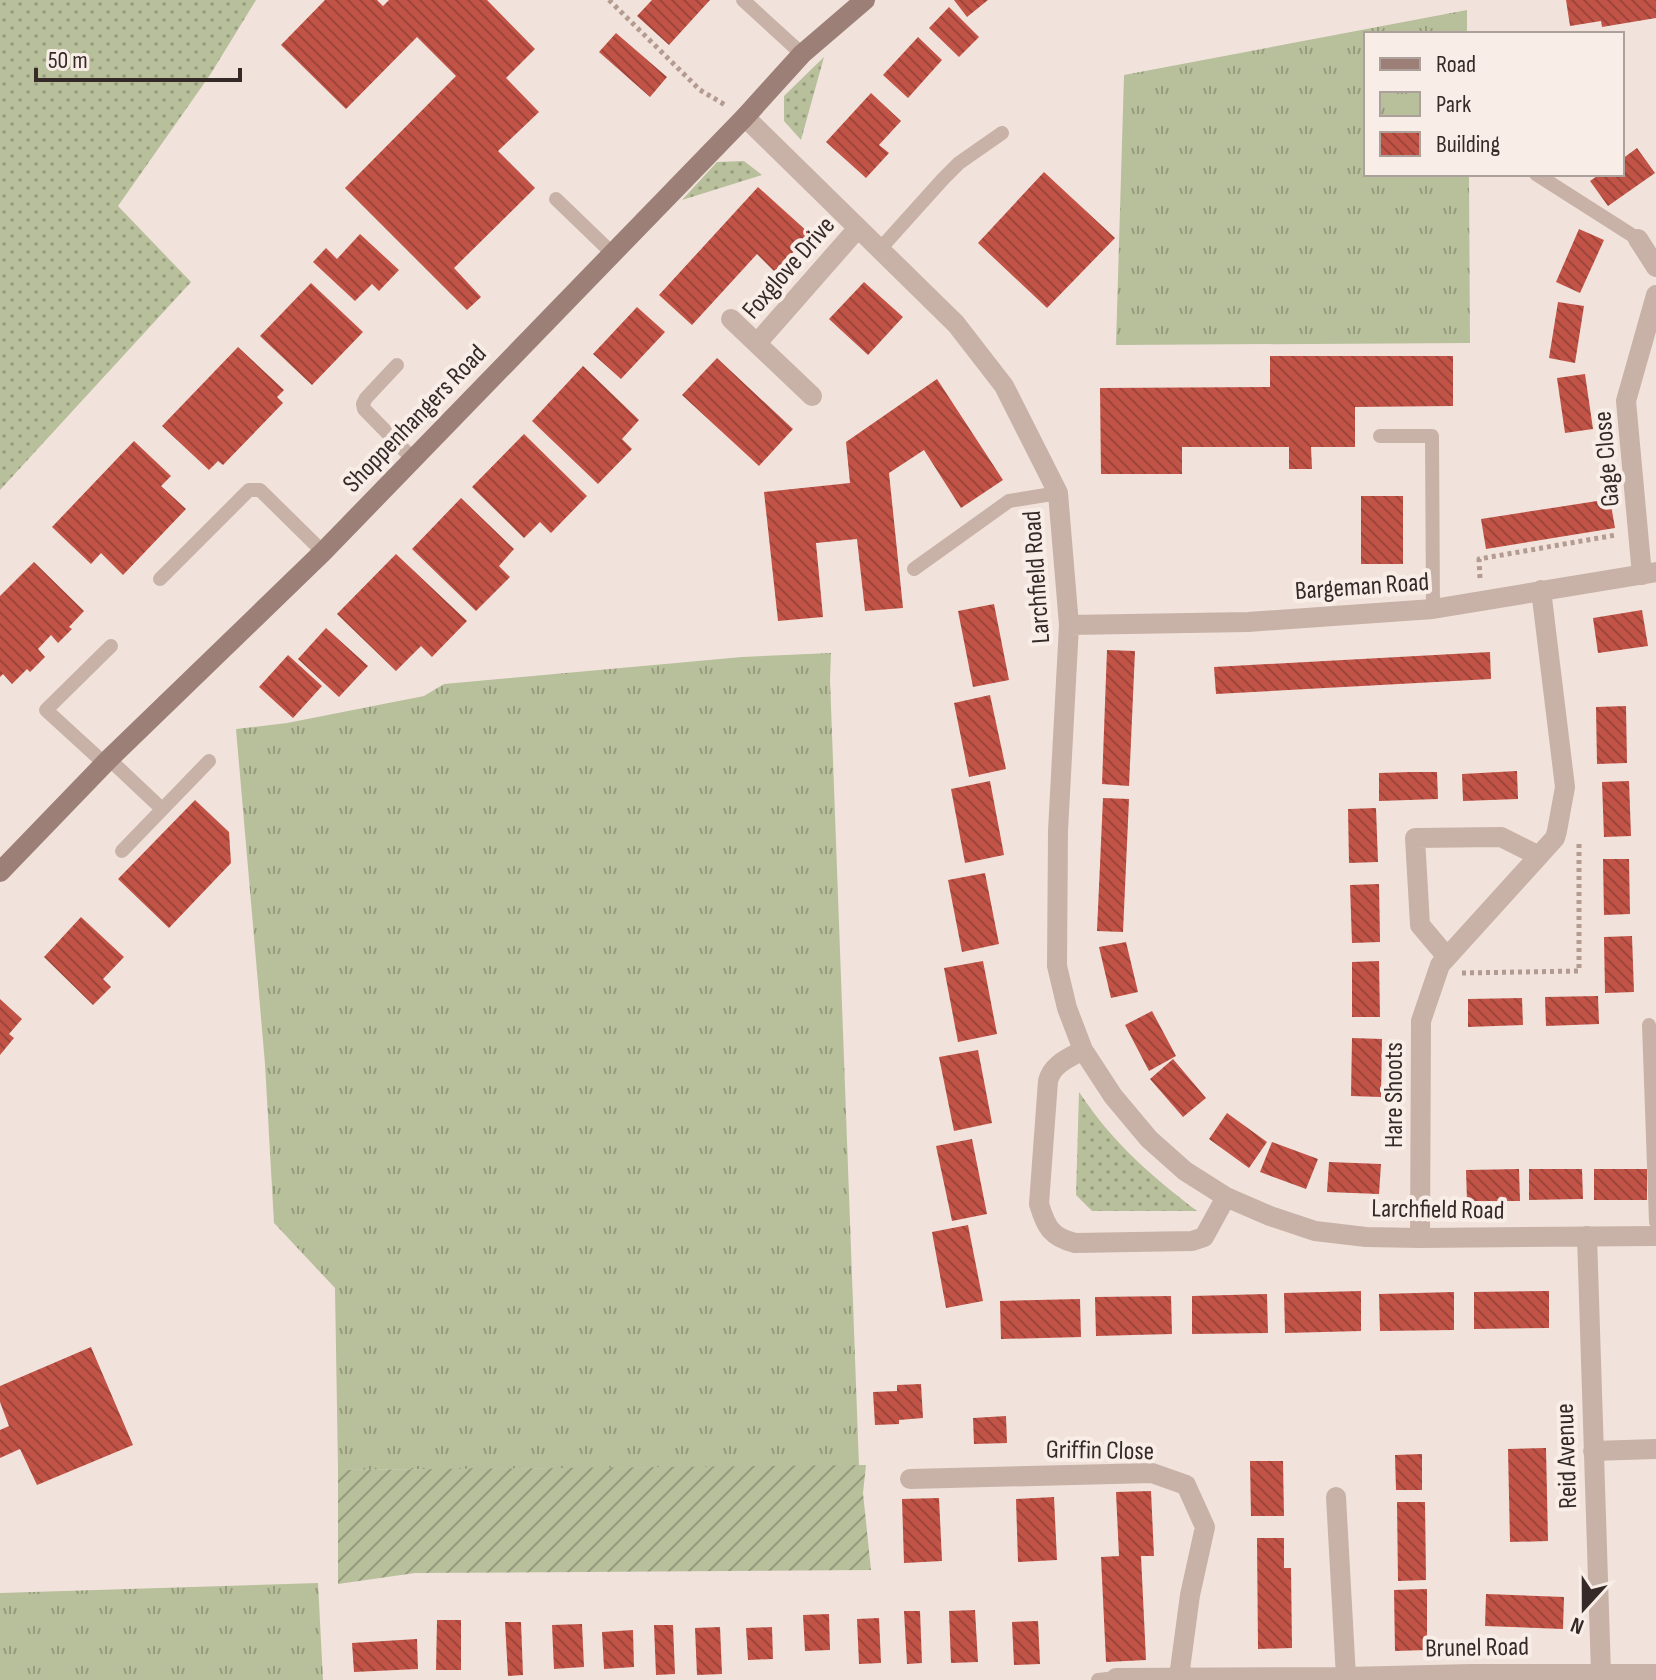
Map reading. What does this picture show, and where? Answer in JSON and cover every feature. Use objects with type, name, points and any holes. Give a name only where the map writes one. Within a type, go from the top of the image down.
[{"type":"street","name":"Shoppenhangers Road","points":[[0,872],[107,762],[323,552],[745,117],[802,54],[865,0]]},
{"type":"street","name":"Larchfield Road","points":[[745,117],[956,324],[1004,386],[1058,493],[1069,625],[1058,831],[1057,966],[1067,1008],[1083,1050],[1113,1096],[1149,1139],[1185,1171],[1226,1197],[1315,1231],[1366,1237],[1420,1238],[1656,1236]]},
{"type":"street","name":"Foxglove Drive","points":[[758,342],[858,228]]},
{"type":"street","points":[[1638,239],[1656,267]]},
{"type":"street","name":"Gage Close","points":[[1649,574],[1639,531],[1626,401],[1656,295]]},
{"type":"street","name":"Foxglove Drive","points":[[731,319],[812,396]]},
{"type":"street","name":"Bargeman Road","points":[[1069,625],[1248,622],[1433,609],[1649,574]]},
{"type":"street","name":"Hare Shoots","points":[[1420,1238],[1421,1021],[1442,965],[1555,838],[1557,831],[1565,787],[1541,590]]},
{"type":"street","points":[[1442,965],[1420,925],[1415,838],[1501,837],[1539,856]]},
{"type":"street","points":[[1083,1050],[1056,1066],[1050,1072],[1048,1081],[1039,1204],[1050,1231],[1061,1240],[1075,1243],[1192,1241],[1204,1237],[1226,1197]]},
{"type":"street","name":"Reid Avenue","points":[[1587,1236],[1601,1673]]},
{"type":"street","points":[[1593,1451],[1656,1449]]},
{"type":"street","name":"Griffin Close","points":[[910,1479],[1152,1473],[1186,1485],[1205,1527],[1190,1595],[1179,1677]]},
{"type":"street","points":[[1336,1497],[1346,1677]]},
{"type":"street","name":"Brunel Road","points":[[1107,1679],[1656,1674]]},
{"type":"lane","points":[[743,0],[802,54]]},
{"type":"lane","points":[[880,249],[959,163],[1002,133]]},
{"type":"lane","points":[[1539,176],[1638,239]]},
{"type":"lane","points":[[556,199],[612,253]]},
{"type":"lane","points":[[397,365],[363,404],[364,409],[413,459]]},
{"type":"lane","points":[[1380,436],[1432,436],[1433,609]]},
{"type":"lane","points":[[160,579],[249,490],[260,490],[323,552]]},
{"type":"lane","points":[[914,569],[1009,501],[1058,493]]},
{"type":"lane","points":[[111,646],[46,710],[162,809]]},
{"type":"lane","points":[[122,851],[209,761]]},
{"type":"lane","points":[[1649,1025],[1656,1222]]},
{"type":"path","points":[[609,0],[700,90],[745,117]]},
{"type":"path","points":[[1482,601],[1479,559],[1639,531]]},
{"type":"path","points":[[1442,965],[1579,971],[1579,835],[1557,831]]},
{"type":"green space","points":[[0,0],[256,0],[210,75],[118,206],[191,282],[0,490]]},
{"type":"green space","points":[[1467,10],[1467,32],[1364,32],[1364,176],[1469,176],[1470,343],[1116,345],[1124,75]]},
{"type":"green space","points":[[824,57],[801,140],[784,121],[784,96]]},
{"type":"green space","points":[[744,161],[762,175],[682,200],[717,162]]},
{"type":"green space","points":[[831,653],[859,1466],[338,1470],[335,1288],[274,1223],[265,1064],[236,729],[287,723],[424,696],[444,684],[742,657]]},
{"type":"green space","points":[[1079,1092],[1133,1157],[1197,1211],[1092,1211],[1076,1195]]},
{"type":"green space","points":[[866,1465],[863,1493],[871,1570],[415,1573],[338,1584],[338,1470]]},
{"type":"green space","points":[[318,1583],[323,1680],[0,1680],[0,1593]]},
{"type":"building","points":[[325,0],[377,0],[383,6],[389,0],[487,0],[535,49],[506,78],[539,112],[498,151],[535,188],[454,268],[481,297],[467,310],[345,188],[456,76],[417,37],[346,109],[281,45]]},
{"type":"building","points":[[652,0],[710,0],[669,45],[637,16]]},
{"type":"building","points":[[954,0],[988,0],[967,17]]},
{"type":"building","points":[[1566,0],[1656,0],[1656,18],[1602,27],[1601,21],[1570,26]]},
{"type":"building","points":[[949,7],[979,37],[959,57],[929,28]]},
{"type":"building","points":[[616,33],[667,77],[650,97],[599,52]]},
{"type":"building","points":[[918,37],[942,60],[908,98],[883,75]]},
{"type":"building","points":[[871,93],[901,121],[879,145],[889,153],[866,178],[826,142]]},
{"type":"building","points":[[1637,148],[1655,173],[1608,206],[1590,181],[1597,176],[1624,176],[1624,158]]},
{"type":"building","points":[[1044,172],[1115,238],[1047,308],[978,243]]},
{"type":"building","points":[[758,187],[810,234],[775,272],[757,254],[692,325],[659,295]]},
{"type":"building","points":[[1579,229],[1604,240],[1580,293],[1556,282]]},
{"type":"building","points":[[360,234],[399,270],[379,291],[372,284],[355,301],[313,262],[326,248],[337,259]]},
{"type":"building","points":[[864,282],[903,317],[868,355],[829,319]]},
{"type":"building","points":[[311,283],[363,332],[312,385],[260,336]]},
{"type":"building","points":[[1558,302],[1584,306],[1575,363],[1549,358]]},
{"type":"building","points":[[637,307],[665,332],[621,379],[593,354]]},
{"type":"building","points":[[238,347],[284,390],[277,397],[283,403],[223,465],[218,461],[209,470],[162,426]]},
{"type":"building","points":[[1270,356],[1453,356],[1453,406],[1355,407],[1355,447],[1311,447],[1312,469],[1289,469],[1289,447],[1182,447],[1182,474],[1101,474],[1100,388],[1270,387]]},
{"type":"building","points":[[717,358],[793,429],[759,466],[682,395]]},
{"type":"building","points":[[583,366],[639,420],[622,439],[632,449],[598,484],[532,421]]},
{"type":"building","points":[[1585,374],[1593,429],[1565,433],[1557,378]]},
{"type":"building","points":[[937,379],[1003,480],[961,508],[924,450],[889,473],[903,608],[865,611],[857,539],[816,543],[823,617],[778,621],[764,492],[850,483],[846,442]]},
{"type":"building","points":[[524,434],[587,496],[551,533],[540,522],[524,538],[472,487]]},
{"type":"building","points":[[134,441],[171,476],[161,486],[186,509],[123,575],[101,553],[91,564],[52,527]]},
{"type":"building","points":[[1361,496],[1403,496],[1403,564],[1361,564]]},
{"type":"building","points":[[461,498],[514,549],[499,566],[510,577],[476,611],[412,549]]},
{"type":"building","points":[[1610,499],[1615,528],[1486,549],[1481,519]]},
{"type":"building","points":[[396,554],[467,621],[432,657],[421,646],[396,671],[337,614]]},
{"type":"building","points":[[34,562],[84,611],[58,643],[51,635],[38,649],[45,657],[12,684],[3,674],[0,677],[0,596]]},
{"type":"building","points":[[994,604],[1009,680],[973,687],[958,611]]},
{"type":"building","points":[[1642,610],[1648,646],[1598,653],[1593,618]]},
{"type":"building","points":[[326,628],[368,666],[339,697],[298,659]]},
{"type":"building","points":[[1107,650],[1135,651],[1129,786],[1102,784]]},
{"type":"building","points":[[1490,652],[1491,679],[1216,694],[1214,667]]},
{"type":"building","points":[[288,655],[322,686],[293,718],[259,687]]},
{"type":"building","points":[[990,695],[1006,769],[969,777],[954,703]]},
{"type":"building","points":[[1626,706],[1627,763],[1597,764],[1596,707]]},
{"type":"building","points":[[1517,771],[1518,799],[1463,801],[1462,774]]},
{"type":"building","points":[[1437,772],[1438,799],[1379,801],[1379,773]]},
{"type":"building","points":[[990,781],[1004,855],[965,863],[951,789]]},
{"type":"building","points":[[1629,781],[1631,836],[1604,837],[1602,782]]},
{"type":"building","points":[[1103,798],[1129,799],[1123,932],[1097,931]]},
{"type":"building","points":[[195,800],[229,832],[231,863],[169,928],[118,879]]},
{"type":"building","points":[[1376,808],[1378,862],[1349,863],[1348,809]]},
{"type":"building","points":[[1603,859],[1629,859],[1630,914],[1604,915]]},
{"type":"building","points":[[985,873],[999,944],[962,952],[948,880]]},
{"type":"building","points":[[1379,884],[1380,942],[1352,943],[1350,885]]},
{"type":"building","points":[[81,917],[124,957],[103,979],[111,987],[93,1005],[44,957]]},
{"type":"building","points":[[1632,936],[1634,992],[1605,993],[1604,937]]},
{"type":"building","points":[[1126,942],[1138,992],[1111,998],[1099,947]]},
{"type":"building","points":[[983,961],[997,1034],[958,1042],[944,968]]},
{"type":"building","points":[[1379,961],[1380,1017],[1352,1017],[1352,962]]},
{"type":"building","points":[[1598,996],[1599,1024],[1546,1026],[1545,997]]},
{"type":"building","points":[[1522,998],[1523,1025],[1468,1027],[1468,999]]},
{"type":"building","points":[[0,999],[22,1019],[9,1034],[14,1038],[0,1055]]},
{"type":"building","points":[[1152,1011],[1176,1056],[1149,1071],[1125,1025]]},
{"type":"building","points":[[1352,1038],[1382,1039],[1381,1097],[1351,1096]]},
{"type":"building","points":[[978,1050],[992,1123],[954,1131],[939,1057]]},
{"type":"building","points":[[1173,1059],[1206,1098],[1183,1117],[1150,1079]]},
{"type":"building","points":[[1227,1113],[1267,1142],[1249,1168],[1209,1139]]},
{"type":"building","points":[[972,1139],[987,1214],[952,1221],[936,1146]]},
{"type":"building","points":[[1272,1142],[1318,1159],[1306,1189],[1260,1172]]},
{"type":"building","points":[[1329,1162],[1381,1164],[1379,1194],[1327,1192]]},
{"type":"building","points":[[1519,1169],[1520,1201],[1467,1201],[1466,1170]]},
{"type":"building","points":[[1529,1169],[1582,1169],[1583,1199],[1529,1200]]},
{"type":"building","points":[[1594,1169],[1647,1169],[1647,1200],[1594,1200]]},
{"type":"building","points":[[968,1225],[983,1301],[946,1308],[932,1232]]},
{"type":"building","points":[[1361,1291],[1361,1331],[1285,1333],[1284,1293]]},
{"type":"building","points":[[1549,1291],[1549,1328],[1474,1329],[1474,1292]]},
{"type":"building","points":[[1454,1292],[1454,1330],[1380,1331],[1379,1294]]},
{"type":"building","points":[[1267,1294],[1268,1333],[1192,1334],[1192,1296]]},
{"type":"building","points":[[1171,1296],[1172,1334],[1096,1336],[1095,1297]]},
{"type":"building","points":[[1080,1299],[1081,1337],[1001,1339],[1000,1301]]},
{"type":"building","points":[[91,1347],[133,1445],[37,1485],[20,1449],[0,1458],[0,1430],[9,1426],[0,1402],[0,1386]]},
{"type":"building","points":[[921,1384],[923,1418],[899,1420],[899,1424],[875,1425],[873,1392],[897,1391],[897,1385]]},
{"type":"building","points":[[1006,1416],[1007,1443],[974,1444],[973,1418]]},
{"type":"building","points":[[1546,1448],[1548,1541],[1510,1542],[1508,1449]]},
{"type":"building","points":[[1422,1454],[1422,1490],[1396,1490],[1395,1455]]},
{"type":"building","points":[[1250,1461],[1283,1461],[1284,1516],[1251,1516]]},
{"type":"building","points":[[1151,1491],[1154,1556],[1141,1556],[1146,1660],[1106,1662],[1101,1557],[1119,1556],[1116,1492]]},
{"type":"building","points":[[1054,1497],[1057,1560],[1018,1562],[1016,1499]]},
{"type":"building","points":[[939,1498],[942,1561],[904,1563],[902,1499]]},
{"type":"building","points":[[1397,1502],[1425,1502],[1426,1580],[1398,1581]]},
{"type":"building","points":[[1257,1538],[1284,1538],[1284,1568],[1291,1568],[1292,1648],[1258,1649]]},
{"type":"building","points":[[1427,1589],[1427,1650],[1395,1651],[1394,1590]]},
{"type":"building","points":[[1486,1594],[1564,1597],[1563,1629],[1485,1626]]},
{"type":"building","points":[[975,1610],[978,1662],[951,1663],[949,1611]]},
{"type":"building","points":[[904,1611],[920,1611],[922,1663],[907,1664]]},
{"type":"building","points":[[829,1614],[830,1650],[805,1651],[803,1615]]},
{"type":"building","points":[[879,1618],[881,1663],[859,1664],[857,1619]]},
{"type":"building","points":[[437,1620],[461,1620],[461,1670],[436,1670]]},
{"type":"building","points":[[1038,1621],[1040,1664],[1014,1665],[1012,1622]]},
{"type":"building","points":[[505,1622],[521,1622],[523,1675],[508,1676]]},
{"type":"building","points":[[582,1624],[584,1667],[554,1669],[552,1625]]},
{"type":"building","points":[[654,1625],[673,1625],[675,1674],[656,1675]]},
{"type":"building","points":[[720,1627],[722,1674],[697,1675],[695,1628]]},
{"type":"building","points":[[772,1627],[773,1659],[748,1660],[746,1628]]},
{"type":"building","points":[[633,1630],[634,1667],[604,1669],[602,1632]]},
{"type":"building","points":[[417,1639],[418,1669],[354,1672],[352,1643]]}]
